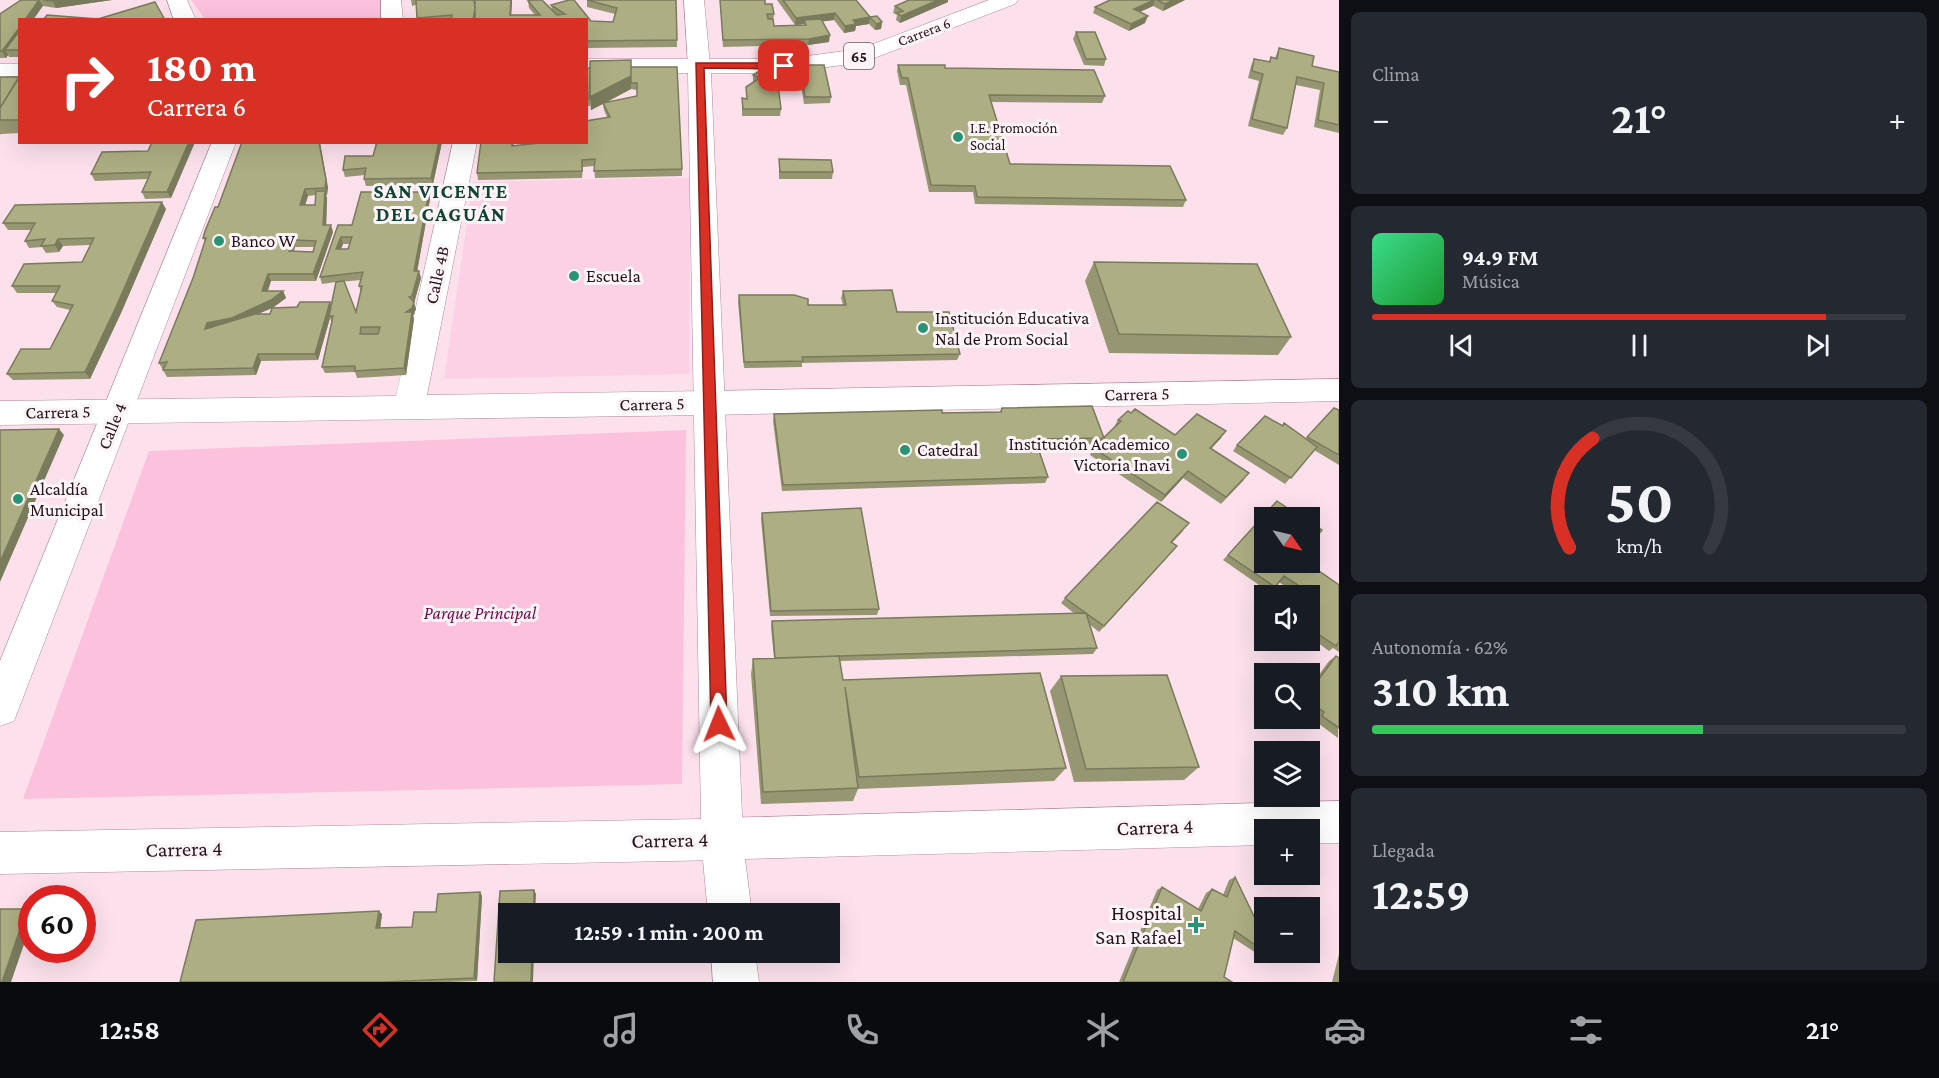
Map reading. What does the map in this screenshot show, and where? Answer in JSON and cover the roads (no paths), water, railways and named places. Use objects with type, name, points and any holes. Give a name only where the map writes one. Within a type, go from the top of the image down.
[{"type":"main road","points":[[177,0],[183,18]]},
{"type":"main road","points":[[391,0],[392,18]]},
{"type":"main road","points":[[694,0],[699,65],[722,839],[729,903]]},
{"type":"main road","name":"Carrera 6","points":[[588,66],[784,66],[864,55],[1008,0]]},
{"type":"main road","points":[[0,71],[18,71]]},
{"type":"main road","name":"Calle 4","points":[[0,708],[223,144]]},
{"type":"main road","name":"Calle 4B","points":[[409,407],[465,144]]},
{"type":"main road","name":"Carrera 5","points":[[0,413],[710,403],[1339,390]]},
{"type":"main road","name":"Carrera 4","points":[[0,853],[722,839],[1339,822]]},
{"type":"main road","points":[[734,963],[736,982]]},
{"type":"place","name":"I.E. Promoción Social","points":[[958,137]]},
{"type":"place","name":"Banco W","points":[[219,241]]},
{"type":"place","name":"Escuela","points":[[574,276]]},
{"type":"place","name":"Institución Educativa Nal de Prom Social","points":[[923,328]]},
{"type":"place","name":"Catedral","points":[[905,450]]},
{"type":"place","name":"Institución Academico Victoria Inavi","points":[[1182,454]]},
{"type":"place","name":"Alcaldía Municipal","points":[[18,499]]},
{"type":"place","name":"Hospital San Rafael","points":[[1196,925]]},
{"type":"district","name":"SAN VICENTE DEL CAGUÁN","points":[[441,202]]},
{"type":"park label","name":"Parque Principal","points":[[480,613]]}]
